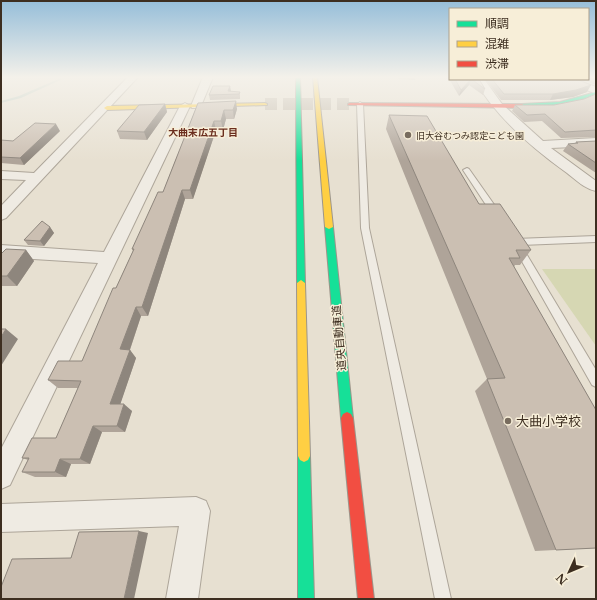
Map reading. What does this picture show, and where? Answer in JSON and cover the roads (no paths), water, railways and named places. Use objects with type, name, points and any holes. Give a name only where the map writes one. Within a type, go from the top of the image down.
[{"type":"main road","points":[[107,108],[228,105]]},
{"type":"main road","points":[[298,105],[306,599]]},
{"type":"main road","name":"道央自動車道","points":[[318,105],[341,366],[366,599]]},
{"type":"main road","points":[[428,105],[555,105]]},
{"type":"street","points":[[1,215],[110,105]]},
{"type":"street","points":[[1,476],[109,258],[191,106]]},
{"type":"street","points":[[500,106],[541,145],[577,176],[596,187]]},
{"type":"street","points":[[541,145],[596,142]]},
{"type":"street","points":[[1,175],[39,177]]},
{"type":"street","points":[[1,251],[109,258]]},
{"type":"street","points":[[1,518],[196,511],[182,599]]},
{"type":"lane","points":[[355,105],[365,228],[443,599]]},
{"type":"lane","points":[[467,170],[502,222]]},
{"type":"lane","points":[[596,238],[512,238],[596,381]]},
{"type":"place","name":"旧大谷むつみ認定こども園","points":[[408,135]]},
{"type":"place","name":"大曲小学校","points":[[508,421]]},
{"type":"district","name":"大曲末広五丁目","points":[[203,132]]}]
